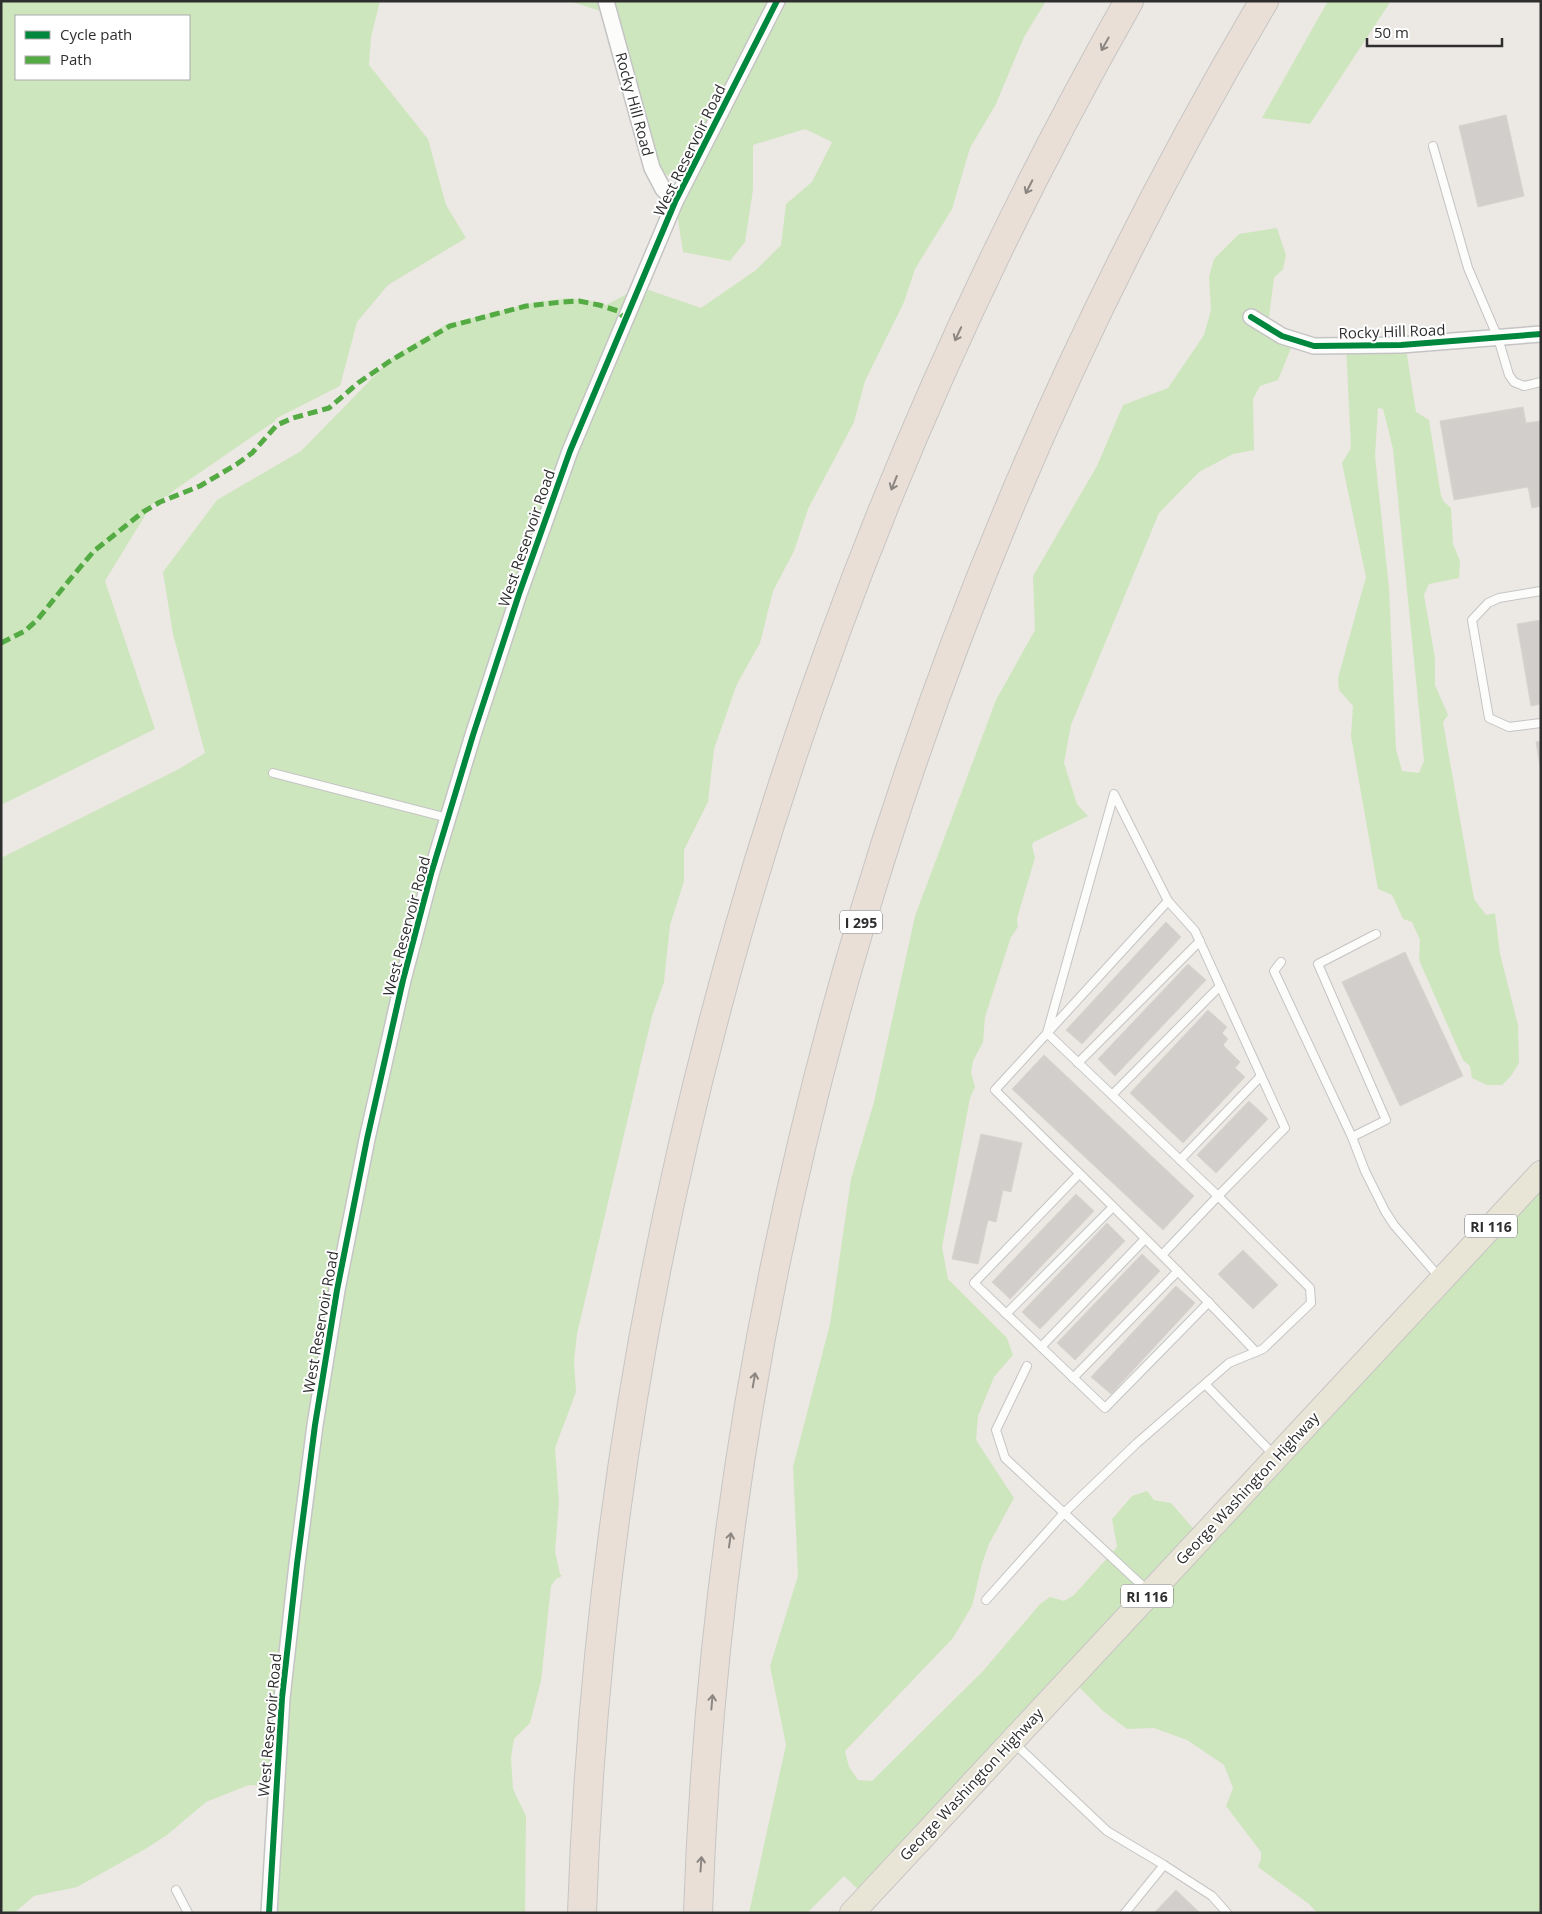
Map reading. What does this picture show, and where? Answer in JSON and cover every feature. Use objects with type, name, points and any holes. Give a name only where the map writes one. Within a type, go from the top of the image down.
[{"type":"highway","points":[[582,1913],[590,1760],[602,1638],[634,1395],[676,1173],[705,1053],[739,926],[780,789],[823,666],[898,471],[947,358],[1003,239],[1059,130],[1129,1]]},
{"type":"highway","name":"I 295","points":[[698,1913],[708,1751],[718,1640],[728,1554],[749,1411],[770,1290],[797,1160],[829,1034],[865,909],[902,793],[948,662],[995,539],[1047,419],[1136,231],[1194,123],[1264,1]]},
{"type":"main road","name":"George Washington Highway","points":[[852,1913],[1541,1173]]},
{"type":"street","name":"Rocky Hill Road","points":[[606,1],[652,168],[664,189],[675,202]]},
{"type":"street","name":"West Reservoir Road","points":[[269,1913],[282,1708],[296,1574],[314,1434],[336,1290],[367,1139],[401,990],[431,874],[473,735],[516,603],[570,451],[675,202],[777,1]]},
{"type":"street","name":"Rocky Hill Road","points":[[1252,317],[1282,336],[1314,346],[1401,344],[1541,334]]},
{"type":"lane","points":[[1433,146],[1468,268],[1498,338],[1509,375],[1514,382],[1524,386],[1541,382]]},
{"type":"lane","points":[[1541,591],[1488,603],[1472,620],[1489,718],[1509,727],[1541,723]]},
{"type":"lane","points":[[273,773],[448,818]]},
{"type":"lane","points":[[1047,1034],[1114,794],[1168,901],[1195,931],[1284,1128],[1162,1256]]},
{"type":"lane","points":[[1168,901],[995,1090],[1209,1302],[1256,1352]]},
{"type":"lane","points":[[1352,1137],[1386,1120],[1318,964],[1376,934]]},
{"type":"lane","points":[[1078,1063],[1200,941]]},
{"type":"lane","points":[[1281,962],[1274,971],[1385,1211],[1394,1225],[1442,1279]]},
{"type":"lane","points":[[1112,1095],[1220,986]]},
{"type":"lane","points":[[986,1600],[1064,1513],[1137,1442],[1229,1363],[1263,1349],[1311,1303],[1310,1288],[1218,1196],[1047,1034]]},
{"type":"lane","points":[[1180,1160],[1261,1076]]},
{"type":"lane","points":[[1080,1174],[974,1284],[1105,1408],[1209,1302]]},
{"type":"lane","points":[[1006,1314],[1113,1207]]},
{"type":"lane","points":[[1041,1347],[1145,1239]]},
{"type":"lane","points":[[1073,1378],[1178,1271]]},
{"type":"lane","points":[[1027,1366],[996,1430],[1005,1458],[1150,1592]]},
{"type":"lane","points":[[1205,1384],[1276,1457]]},
{"type":"lane","points":[[1012,1741],[1107,1831],[1212,1896],[1227,1913]]},
{"type":"lane","points":[[1125,1913],[1164,1865]]},
{"type":"lane","points":[[176,1890],[188,1913]]},
{"type":"green space","points":[[1,1],[380,1],[371,37],[369,65],[428,139],[446,205],[466,238],[388,285],[357,322],[340,386],[277,418],[170,494],[152,504],[105,581],[155,729],[1,805]]},
{"type":"green space","points":[[569,1],[1046,1],[1024,37],[996,104],[970,148],[952,209],[915,269],[904,302],[865,381],[854,422],[808,509],[794,551],[773,591],[760,643],[737,684],[714,749],[708,802],[684,850],[684,881],[670,925],[664,982],[652,1016],[577,1334],[574,1361],[576,1392],[555,1448],[559,1502],[555,1551],[562,1576],[556,1579],[551,1586],[541,1681],[530,1723],[514,1739],[511,1758],[513,1789],[526,1816],[525,1913],[266,1913],[275,1786],[249,1785],[206,1802],[167,1835],[77,1887],[34,1896],[14,1913],[1,1913],[1,858],[179,769],[205,753],[173,634],[163,572],[217,500],[301,451],[395,355],[447,324],[533,303],[568,298],[606,305],[640,287],[701,308],[756,270],[781,245],[786,204],[812,182],[832,142],[805,129],[753,145],[753,190],[745,242],[730,261],[683,252],[677,213],[683,182],[655,170],[610,14]]},
{"type":"green space","points":[[1328,1],[1391,1],[1310,124],[1262,118]]},
{"type":"green space","points":[[1277,228],[1286,255],[1283,269],[1274,278],[1268,325],[1293,343],[1278,380],[1260,386],[1253,399],[1254,450],[1233,454],[1199,472],[1159,513],[1071,725],[1064,763],[1077,804],[1088,816],[1034,842],[1032,845],[1035,858],[1017,918],[1018,927],[1011,937],[985,1017],[983,1042],[973,1061],[971,1072],[975,1087],[970,1098],[942,1247],[948,1279],[1007,1338],[1013,1355],[994,1377],[978,1416],[976,1440],[1014,1498],[989,1544],[972,1606],[953,1638],[845,1751],[849,1767],[858,1780],[872,1781],[983,1671],[1040,1604],[1050,1597],[1064,1601],[1074,1595],[1117,1547],[1112,1519],[1132,1496],[1147,1491],[1154,1500],[1171,1503],[1200,1536],[1541,1175],[1541,1913],[1317,1913],[1309,1904],[1258,1867],[1261,1852],[1226,1806],[1233,1788],[1224,1765],[1187,1740],[1154,1728],[1127,1729],[1103,1711],[1073,1681],[866,1897],[844,1876],[807,1913],[749,1913],[786,1745],[770,1666],[798,1576],[793,1467],[830,1324],[851,1179],[874,1102],[915,916],[996,700],[1035,630],[1033,576],[1097,466],[1123,405],[1168,388],[1204,335],[1211,310],[1209,277],[1214,259],[1239,234]]},
{"type":"green space","points":[[1405,343],[1416,412],[1429,420],[1441,496],[1444,502],[1451,508],[1453,544],[1460,561],[1459,578],[1429,584],[1424,595],[1435,658],[1435,685],[1448,715],[1443,722],[1474,899],[1486,915],[1495,913],[1500,954],[1518,1025],[1519,1063],[1511,1076],[1502,1085],[1487,1085],[1472,1078],[1470,1066],[1463,1060],[1419,960],[1420,940],[1412,922],[1403,919],[1392,895],[1378,889],[1351,736],[1353,706],[1339,690],[1338,678],[1366,577],[1342,463],[1351,448],[1346,345]],"holes":[[[1378,408],[1383,409],[1393,449],[1424,761],[1419,773],[1402,771],[1396,749],[1389,588],[1375,456]]]},
{"type":"building","points":[[1506,115],[1524,196],[1478,207],[1459,126]]},
{"type":"building","points":[[1523,407],[1526,423],[1541,421],[1541,506],[1532,508],[1528,487],[1454,500],[1440,421]]},
{"type":"building","points":[[1541,620],[1541,704],[1531,706],[1517,624]]},
{"type":"building","points":[[1541,741],[1541,772],[1536,742]]},
{"type":"building","points":[[1166,922],[1181,937],[1082,1044],[1066,1030]]},
{"type":"building","points":[[1405,952],[1463,1076],[1400,1106],[1342,982]]},
{"type":"building","points":[[1188,964],[1206,980],[1115,1076],[1098,1059]]},
{"type":"building","points":[[1208,1010],[1227,1027],[1222,1033],[1228,1039],[1223,1045],[1240,1062],[1235,1068],[1245,1077],[1183,1143],[1130,1093]]},
{"type":"building","points":[[1044,1055],[1194,1196],[1163,1230],[1012,1089]]},
{"type":"building","points":[[1249,1101],[1268,1119],[1216,1173],[1197,1155]]},
{"type":"building","points":[[981,1134],[1022,1143],[1011,1192],[1003,1190],[996,1222],[988,1220],[978,1264],[952,1259]]},
{"type":"building","points":[[1076,1194],[1094,1211],[1010,1299],[992,1282]]},
{"type":"building","points":[[1107,1223],[1125,1241],[1040,1329],[1022,1312]]},
{"type":"building","points":[[1243,1250],[1278,1285],[1253,1309],[1218,1274]]},
{"type":"building","points":[[1142,1254],[1160,1271],[1075,1360],[1057,1343]]},
{"type":"building","points":[[1176,1286],[1195,1303],[1111,1394],[1091,1377]]},
{"type":"building","points":[[1176,1890],[1200,1913],[1154,1913]]},
{"type":"marked path","points":[[1,643],[25,631],[38,619],[94,551],[143,512],[160,502],[200,486],[237,464],[252,453],[277,425],[293,418],[329,408],[358,383],[390,361],[450,326],[526,306],[579,301],[618,311],[625,319]]},
{"type":"cycle path","points":[[269,1913],[282,1698],[315,1425],[337,1290],[367,1139],[403,980],[431,874],[473,735],[519,594],[570,451],[675,202],[777,1]]},
{"type":"cycle path","points":[[1251,317],[1282,336],[1314,346],[1401,345],[1541,334]]}]
